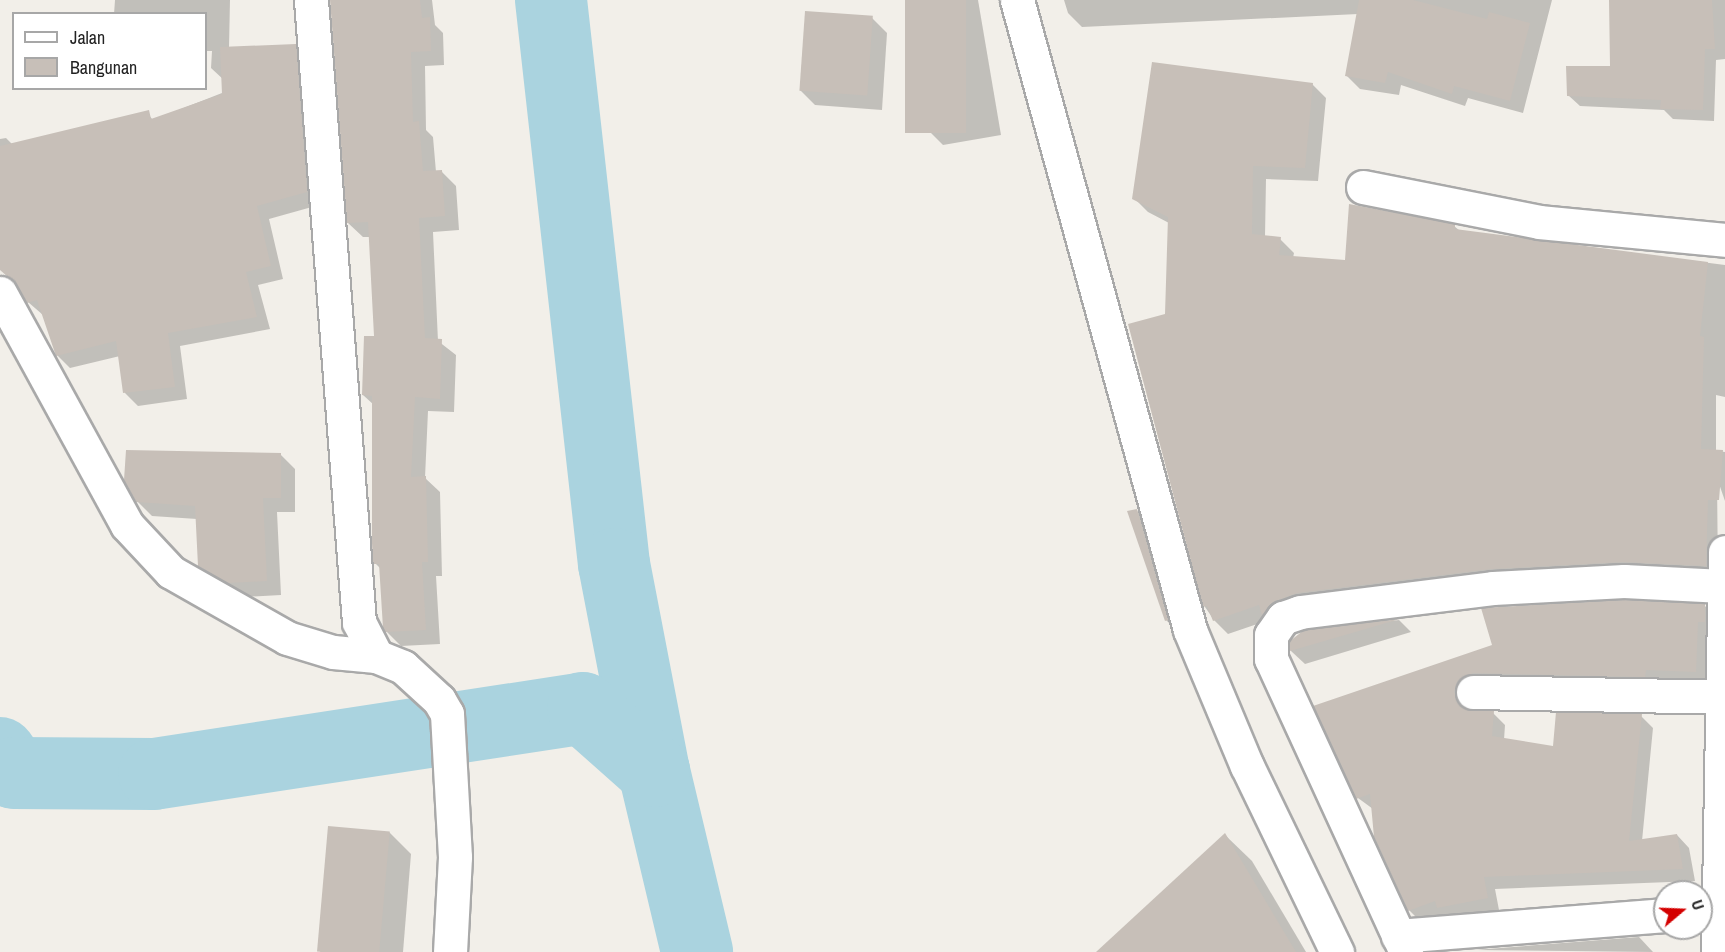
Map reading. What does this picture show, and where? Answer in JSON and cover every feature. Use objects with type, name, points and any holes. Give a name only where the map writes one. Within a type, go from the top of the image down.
[{"type":"street","points":[[311,0],[335,286],[354,578],[359,622],[376,656]]},
{"type":"street","points":[[1017,0],[1190,630],[1247,766],[1337,952]]},
{"type":"street","points":[[1363,187],[1539,222],[1725,240]]},
{"type":"street","points":[[0,293],[127,525],[171,572],[287,638],[333,652],[376,656],[404,667],[439,700],[447,714],[455,857],[450,952]]},
{"type":"street","points":[[1711,880],[1724,697],[1725,552]]},
{"type":"street","points":[[1653,916],[1402,944],[1271,660],[1271,635],[1282,618],[1300,612],[1493,588],[1624,581],[1724,586]]},
{"type":"street","points":[[1473,692],[1724,697]]},
{"type":"street","points":[[1713,930],[1718,952]]},
{"type":"building","points":[[330,0],[420,0],[422,18],[430,17],[431,51],[411,52],[413,122],[419,121],[423,171],[442,170],[445,216],[419,218],[425,338],[442,339],[440,399],[415,397],[411,477],[426,476],[428,562],[422,562],[426,630],[385,632],[379,564],[373,564],[372,396],[362,395],[364,336],[374,336],[368,222],[347,223]]},
{"type":"building","points":[[905,0],[966,0],[966,133],[905,133]]},
{"type":"building","points":[[1359,0],[1413,0],[1487,19],[1489,12],[1530,23],[1510,101],[1454,86],[1452,94],[1388,72],[1385,83],[1345,76]]},
{"type":"building","points":[[1609,0],[1712,0],[1715,49],[1705,49],[1703,110],[1660,109],[1661,100],[1567,96],[1566,66],[1610,66]]},
{"type":"building","points":[[805,11],[873,16],[867,96],[799,91]]},
{"type":"building","points":[[296,44],[307,192],[257,206],[271,266],[246,272],[257,317],[168,333],[175,387],[123,393],[116,341],[56,356],[37,300],[27,303],[16,284],[0,270],[0,146],[149,110],[151,119],[222,94],[220,47]]},
{"type":"building","points":[[1152,62],[1313,83],[1305,168],[1253,166],[1252,234],[1281,237],[1279,255],[1345,260],[1349,204],[1455,224],[1455,229],[1708,262],[1700,336],[1704,337],[1701,449],[1723,450],[1719,500],[1708,500],[1706,566],[1623,562],[1491,569],[1297,593],[1276,601],[1262,615],[1259,605],[1213,621],[1207,606],[1203,607],[1128,324],[1165,314],[1168,217],[1132,199]]},
{"type":"building","points":[[126,450],[281,453],[281,498],[263,498],[267,581],[228,583],[198,566],[195,506],[136,502],[124,480]]},
{"type":"building","points":[[1137,509],[1168,620],[1165,621],[1127,511]]},
{"type":"building","points":[[1624,600],[1705,604],[1705,622],[1698,622],[1696,672],[1646,670],[1645,677],[1473,673],[1457,682],[1454,692],[1464,708],[1494,711],[1492,736],[1553,746],[1556,712],[1642,714],[1629,841],[1677,834],[1683,869],[1484,877],[1488,898],[1437,908],[1435,901],[1408,911],[1374,837],[1370,794],[1356,799],[1313,706],[1492,645],[1481,608]]},
{"type":"building","points":[[1400,619],[1290,651],[1290,641],[1304,630]]},
{"type":"building","points":[[328,826],[390,831],[379,952],[317,952]]},
{"type":"building","points":[[1225,833],[1296,952],[1096,952]]},
{"type":"waterway","points":[[551,0],[614,564],[654,771],[697,952]]},
{"type":"waterway","points":[[0,753],[14,773],[154,774],[583,708],[654,771]]}]
